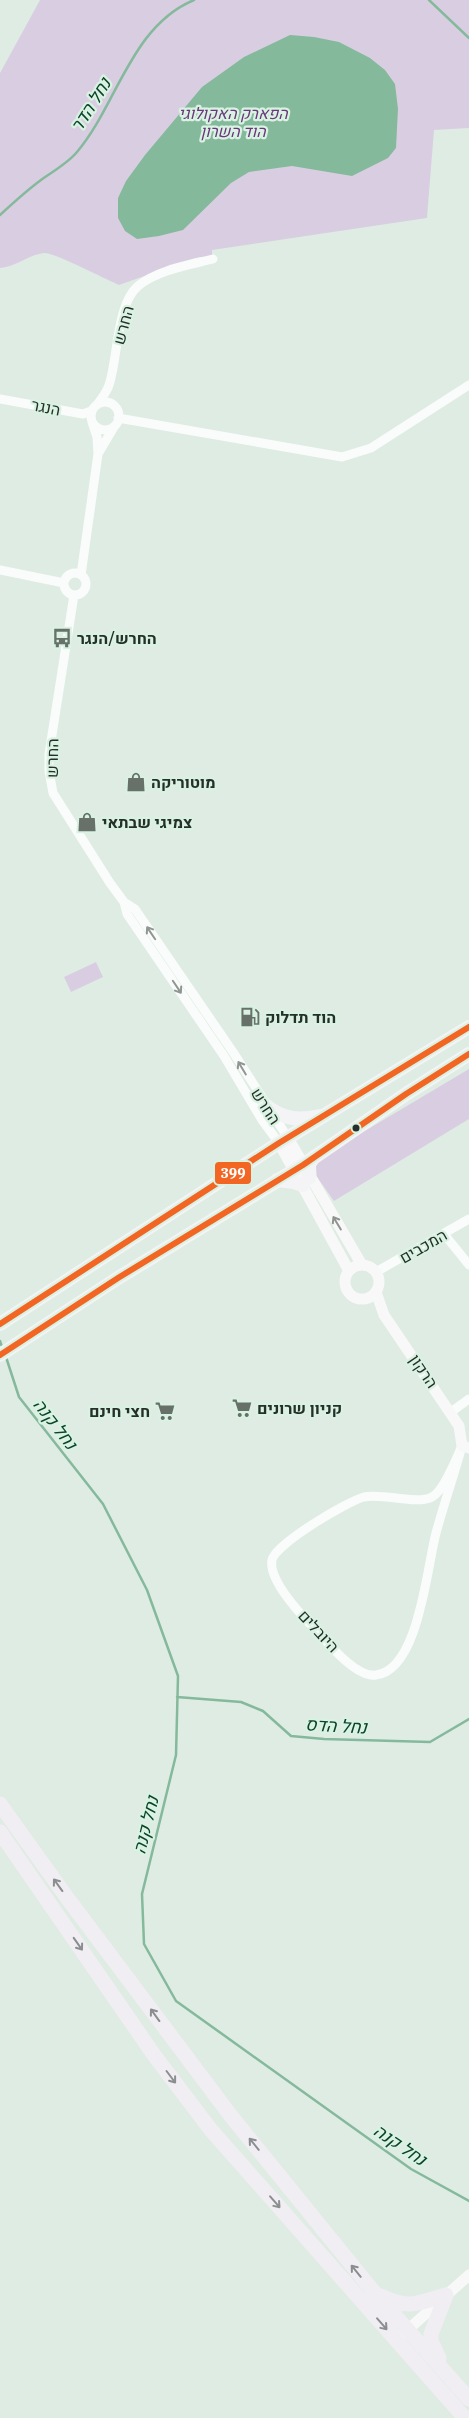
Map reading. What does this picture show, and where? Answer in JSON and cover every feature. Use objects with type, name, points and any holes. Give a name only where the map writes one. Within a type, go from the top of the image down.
[{"type":"highway","points":[[0,1804],[68,1899],[231,2116],[373,2291],[402,2335],[465,2418]]},
{"type":"highway","points":[[0,1832],[154,2055],[211,2130],[402,2335],[449,2377],[469,2400]]},
{"type":"highway","points":[[373,2291],[404,2305],[446,2295]]},
{"type":"highway","points":[[446,2295],[431,2334],[431,2341],[449,2377]]},
{"type":"main road","points":[[0,1324],[283,1140],[469,1027]]},
{"type":"main road","points":[[0,1355],[118,1278],[314,1157],[406,1094],[469,1054]]},
{"type":"main road","points":[[264,1105],[281,1117],[290,1119],[330,1113]]},
{"type":"main road","points":[[277,1180],[306,1182],[310,1164],[314,1157]]},
{"type":"street","name":"החרש","points":[[94,408],[109,386],[127,302],[137,287],[149,279],[170,271],[213,259]]},
{"type":"street","points":[[92,422],[100,429],[116,422],[342,457],[371,448],[469,385]]},
{"type":"street","name":"החרש","points":[[109,386],[114,405]]},
{"type":"street","name":"הנגר","points":[[0,399],[83,414],[94,408]]},
{"type":"street","points":[[81,575],[98,454],[97,437],[92,422],[94,408],[105,402],[114,405],[116,422],[98,454]]},
{"type":"street","points":[[0,570],[64,583]]},
{"type":"street","points":[[72,574],[81,575],[85,580],[85,587],[81,593],[74,595],[67,591],[64,583],[72,574]]},
{"type":"street","name":"החרש","points":[[74,595],[51,741],[50,779],[56,798],[124,902],[127,914],[224,1056],[262,1120],[283,1140]]},
{"type":"street","name":"החרש","points":[[124,902],[135,909],[233,1052],[283,1140]]},
{"type":"street","points":[[283,1140],[306,1182],[349,1271]]},
{"type":"street","points":[[306,1182],[362,1265]]},
{"type":"street","name":"המכבים","points":[[376,1272],[469,1218]]},
{"type":"street","points":[[444,1234],[469,1265]]},
{"type":"street","points":[[362,1265],[368,1266],[376,1272],[379,1280],[371,1296],[356,1298],[347,1291],[345,1281],[349,1271],[362,1265]]},
{"type":"street","name":"הרקון","points":[[371,1296],[451,1412],[459,1426],[466,1447]]},
{"type":"street","points":[[451,1412],[469,1399]]},
{"type":"street","name":"היובלים","points":[[466,1447],[436,1534],[416,1626],[404,1653],[386,1673],[374,1676],[360,1673],[314,1628],[282,1590],[274,1573],[272,1560],[278,1549],[306,1530],[365,1497],[391,1496],[419,1500],[432,1497],[442,1486],[466,1447]]},
{"type":"street","points":[[402,2335],[469,2275]]},
{"type":"green space","name":"הפארק האקולוגי הוד השרון","points":[[40,0],[469,0],[469,128],[434,130],[427,218],[212,250],[212,256],[195,258],[119,285],[69,261],[44,253],[11,266],[0,268],[0,73]]},
{"type":"green space","points":[[96,962],[103,977],[71,992],[64,977]]},
{"type":"green space","points":[[469,1069],[469,1119],[334,1201],[317,1177],[316,1166],[321,1157]]},
{"type":"shaded area","points":[[290,35],[339,42],[370,58],[385,70],[395,84],[398,109],[396,148],[388,158],[352,176],[292,166],[249,172],[231,183],[183,230],[137,239],[125,231],[118,218],[118,198],[126,181],[145,155],[202,87],[244,57]]},
{"type":"waterway","name":"נחל הדר","points":[[0,215],[30,188],[65,164],[77,152],[91,133],[140,47],[155,28],[173,12],[194,0]]},
{"type":"waterway","name":"נחל הדר","points":[[429,0],[469,38]]},
{"type":"waterway","name":"נחל קנה","points":[[0,1341],[2,1347]]},
{"type":"waterway","name":"נחל קנה","points":[[6,1357],[19,1397],[103,1504],[147,1590],[178,1676],[176,1755],[142,1894],[144,1944],[176,2001],[411,2169],[469,2201]]},
{"type":"waterway","name":"נחל הדס","points":[[177,1697],[241,1702],[263,1711],[291,1736],[324,1739],[430,1742],[469,1719]]},
{"type":"transit line","name":"399","points":[[0,1324],[279,1143],[469,1027]]},
{"type":"transit line","name":"399","points":[[0,1355],[118,1278],[303,1165],[406,1094],[469,1054]]},
{"type":"place","name":"החרש/הנגר","points":[[62,638]]},
{"type":"place","name":"מוטוריקה","points":[[136,782]]},
{"type":"place","name":"צמיגי שבתאי","points":[[87,822]]},
{"type":"place","name":"הוד תדלוק","points":[[250,1017]]},
{"type":"place","name":"קניון שרונים","points":[[242,1408]]},
{"type":"place","name":"חצי חינם","points":[[165,1411]]}]
